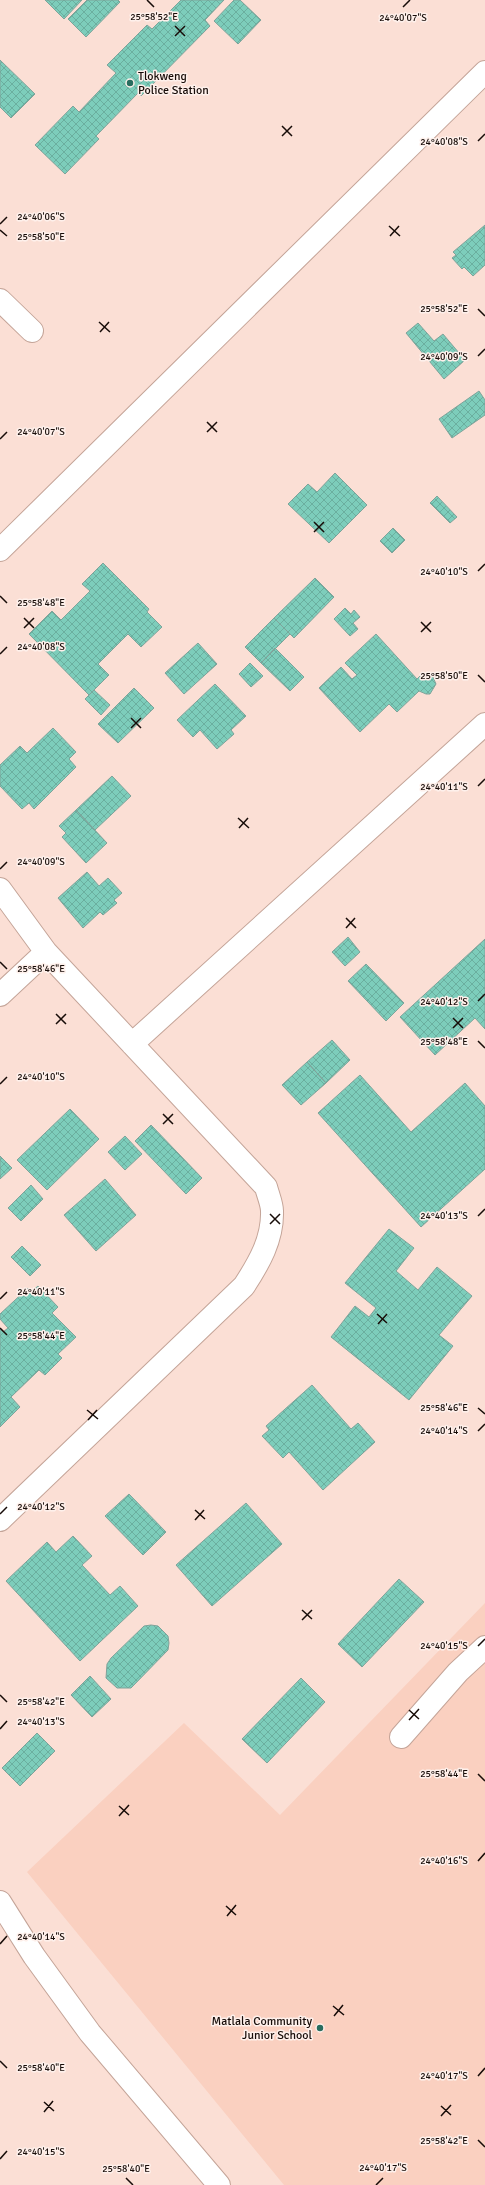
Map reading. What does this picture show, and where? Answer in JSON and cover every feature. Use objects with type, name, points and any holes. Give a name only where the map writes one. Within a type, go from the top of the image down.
[{"type":"street","points":[[0,550],[485,72]]},
{"type":"street","points":[[0,300],[32,331]]},
{"type":"street","points":[[132,1044],[485,724]]},
{"type":"street","points":[[0,889],[46,952],[266,1187],[272,1211],[270,1234],[260,1262],[244,1286],[0,1520]]},
{"type":"street","points":[[0,995],[46,952]]},
{"type":"street","points":[[401,1737],[458,1672],[485,1647]]},
{"type":"street","points":[[0,1902],[34,1956],[90,2033],[219,2185]]},
{"type":"shaded area","name":"Matlala Community Junior School","points":[[485,1603],[485,2185],[284,2185],[27,1872],[184,1723],[280,1815]]},
{"type":"building","points":[[45,0],[82,0],[64,19]]},
{"type":"building","points":[[87,0],[118,0],[120,2],[86,37],[68,19]]},
{"type":"building","name":"Tlokweng Police Station","points":[[181,0],[224,0],[205,20],[210,26],[141,96],[138,93],[96,136],[99,139],[65,174],[35,145],[73,106],[79,112],[116,73],[107,65],[147,25],[152,29]]},
{"type":"building","points":[[234,0],[240,0],[261,20],[238,44],[214,21]]},
{"type":"building","points":[[0,60],[35,94],[11,118],[0,107]]},
{"type":"building","points":[[485,225],[485,265],[473,276],[464,267],[462,269],[452,258],[456,255],[453,252]]},
{"type":"building","points":[[418,323],[434,341],[443,334],[465,360],[444,379],[406,333]]},
{"type":"building","points":[[479,391],[485,400],[485,415],[452,438],[439,419]]},
{"type":"building","points":[[335,473],[367,505],[329,543],[288,504],[308,484],[317,492]]},
{"type":"building","points":[[437,496],[457,517],[450,523],[430,503]]},
{"type":"building","points":[[393,528],[405,540],[392,553],[380,541]]},
{"type":"building","points":[[103,563],[149,609],[147,612],[162,627],[141,647],[128,634],[98,664],[109,675],[89,695],[29,634],[52,611],[61,620],[90,591],[82,584]]},
{"type":"building","points":[[315,578],[334,597],[294,638],[274,618]]},
{"type":"building","points":[[345,608],[351,614],[354,610],[360,617],[353,623],[358,629],[350,636],[334,619]]},
{"type":"building","points":[[274,618],[290,634],[261,663],[245,647]]},
{"type":"building","points":[[376,634],[417,679],[422,674],[430,674],[436,684],[430,694],[419,691],[397,712],[389,704],[360,732],[319,688],[341,667],[352,679],[357,675],[345,663]]},
{"type":"building","points":[[198,643],[217,664],[184,694],[165,673]]},
{"type":"building","points":[[275,648],[304,677],[290,691],[261,663]]},
{"type":"building","points":[[250,663],[263,676],[251,687],[239,674]]},
{"type":"building","points":[[215,684],[246,716],[231,730],[234,734],[217,749],[200,730],[193,737],[177,720]]},
{"type":"building","points":[[134,688],[154,708],[118,743],[98,724]]},
{"type":"building","points":[[94,690],[110,705],[101,715],[85,699]]},
{"type":"building","points":[[53,728],[76,752],[69,759],[76,767],[34,809],[29,803],[22,809],[0,786],[0,765],[20,746],[27,753]]},
{"type":"building","points":[[112,776],[131,796],[95,830],[76,810]]},
{"type":"building","points":[[76,810],[107,843],[86,863],[62,837],[66,833],[59,826]]},
{"type":"building","points":[[87,872],[99,886],[108,878],[122,893],[114,900],[117,903],[103,915],[100,912],[83,928],[58,898]]},
{"type":"building","points":[[348,937],[360,952],[345,966],[332,952]]},
{"type":"building","points":[[485,939],[485,1029],[475,1018],[435,1055],[400,1017]]},
{"type":"building","points":[[366,964],[404,1003],[386,1021],[348,981]]},
{"type":"building","points":[[332,1040],[350,1060],[326,1083],[307,1062]]},
{"type":"building","points":[[307,1062],[326,1083],[301,1105],[282,1085]]},
{"type":"building","points":[[360,1075],[411,1132],[465,1083],[485,1106],[485,1169],[421,1227],[318,1113]]},
{"type":"building","points":[[70,1109],[99,1139],[47,1190],[17,1160]]},
{"type":"building","points":[[151,1125],[202,1178],[186,1194],[135,1141]]},
{"type":"building","points":[[125,1136],[142,1154],[125,1170],[108,1152]]},
{"type":"building","points":[[0,1156],[12,1168],[0,1179]]},
{"type":"building","points":[[105,1179],[136,1215],[96,1251],[64,1215]]},
{"type":"building","points":[[31,1185],[43,1199],[21,1221],[8,1208]]},
{"type":"building","points":[[389,1229],[414,1248],[396,1271],[418,1290],[437,1267],[472,1296],[439,1335],[453,1346],[409,1400],[331,1337],[355,1306],[369,1317],[376,1308],[345,1283]]},
{"type":"building","points":[[22,1246],[41,1265],[30,1276],[11,1257]]},
{"type":"building","points":[[38,1286],[58,1307],[52,1313],[76,1337],[58,1354],[62,1358],[45,1375],[39,1370],[11,1397],[20,1407],[0,1427],[0,1329],[3,1332],[8,1328],[0,1319],[0,1314],[28,1288],[31,1292]]},
{"type":"building","points":[[312,1385],[351,1429],[358,1423],[375,1442],[323,1490],[289,1452],[283,1458],[262,1436],[269,1430],[266,1426]]},
{"type":"building","points":[[129,1494],[166,1532],[143,1555],[105,1516]]},
{"type":"building","points":[[246,1503],[282,1544],[212,1606],[176,1565]]},
{"type":"building","points":[[73,1536],[92,1556],[82,1565],[110,1595],[120,1586],[138,1606],[80,1661],[6,1581],[47,1542],[56,1552]]},
{"type":"building","points":[[399,1579],[424,1602],[362,1667],[338,1644]]},
{"type":"building","points":[[144,1626],[158,1626],[168,1636],[168,1650],[131,1688],[117,1688],[106,1678],[107,1664],[111,1658]]},
{"type":"building","points":[[90,1676],[111,1699],[92,1717],[71,1695]]},
{"type":"building","points":[[301,1678],[325,1702],[267,1763],[242,1739]]},
{"type":"building","points":[[37,1733],[55,1751],[20,1786],[2,1768]]},
{"type":"place","name":"Tlokweng Police Station","points":[[130,83]]},
{"type":"place","name":"Matlala Community Junior School","points":[[320,2028]]}]
